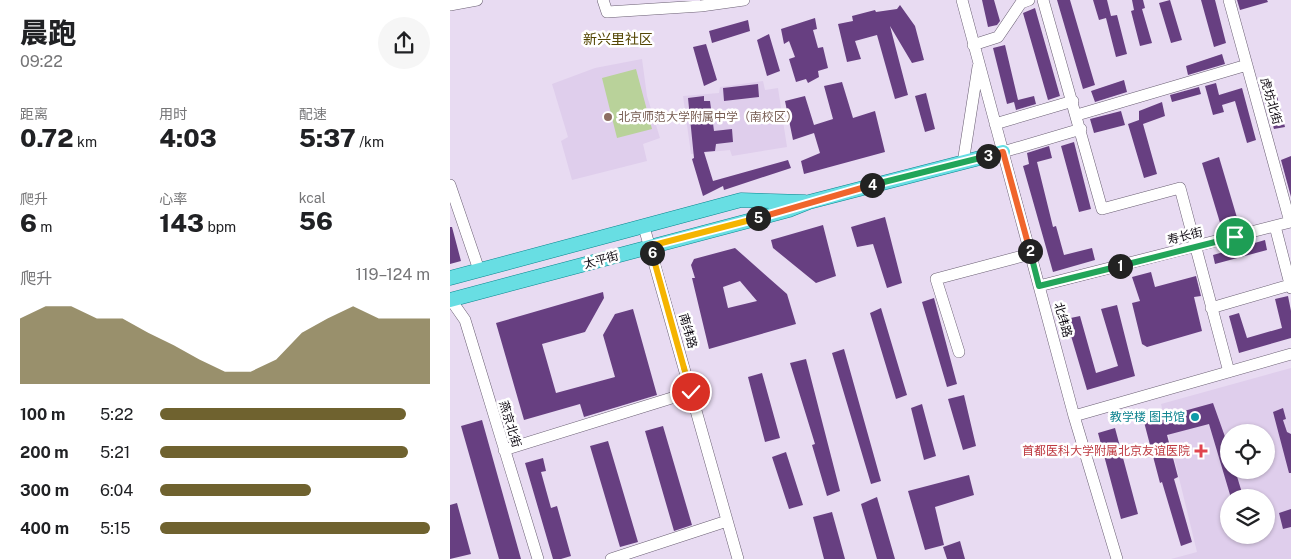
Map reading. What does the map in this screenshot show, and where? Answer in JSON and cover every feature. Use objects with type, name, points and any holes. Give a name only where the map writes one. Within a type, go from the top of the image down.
[{"type":"main road","name":"太平街","points":[[450,300],[789,210],[809,202],[1003,152]]},
{"type":"main road","name":"太平街","points":[[450,278],[741,200],[809,202]]},
{"type":"street","points":[[450,5],[477,0]]},
{"type":"street","points":[[603,0],[607,12],[744,0]]},
{"type":"street","name":"北纬路","points":[[962,0],[1074,416],[1117,559]]},
{"type":"street","points":[[974,45],[998,37],[1021,3],[1029,0]]},
{"type":"street","points":[[1043,0],[1081,129],[1102,209],[1180,188],[1229,372]]},
{"type":"street","name":"虎坊北街","points":[[1228,0],[1290,222],[1275,226]]},
{"type":"street","points":[[963,162],[978,63]]},
{"type":"street","points":[[1077,115],[1247,65]]},
{"type":"street","points":[[995,124],[1073,101]]},
{"type":"street","points":[[1003,152],[1081,129]]},
{"type":"street","points":[[450,185],[479,270]]},
{"type":"street","name":"南纬路","points":[[644,226],[738,559]]},
{"type":"street","points":[[1212,308],[1291,286],[1275,226]]},
{"type":"street","name":"寿长街","points":[[1039,286],[1196,248],[1275,226]]},
{"type":"street","points":[[959,352],[936,278],[1030,254]]},
{"type":"street","name":"燕京北街","points":[[450,300],[465,320],[538,559]]},
{"type":"street","points":[[1074,416],[1291,354]]},
{"type":"street","points":[[504,450],[691,392]]},
{"type":"street","points":[[611,559],[727,521]]},
{"type":"shaded area","name":"北京师范大学附属中学（南校区）","points":[[642,59],[647,96],[660,138],[643,144],[647,161],[572,180],[561,141],[568,137],[552,84],[595,68]]},
{"type":"shaded area","points":[[763,81],[765,90],[778,88],[787,147],[732,156],[730,150],[691,154],[683,96],[719,93],[720,87]]},
{"type":"shaded area","name":"首都医科大学附属北京友谊医院","points":[[1291,368],[1291,559],[1171,559],[1197,552],[1161,404]]},
{"type":"green space","points":[[636,69],[652,129],[617,138],[602,78]]},
{"type":"building","points":[[982,0],[994,0],[1000,21],[997,25],[988,27]]},
{"type":"building","points":[[1057,0],[1070,0],[1095,85],[1083,89]]},
{"type":"building","points":[[1093,0],[1107,0],[1111,16],[1117,15],[1127,54],[1116,57],[1106,18],[1099,20]]},
{"type":"building","points":[[1132,0],[1143,0],[1145,8],[1142,9],[1152,43],[1140,46],[1131,11],[1134,10]]},
{"type":"building","points":[[1170,0],[1182,40],[1171,43],[1159,3]]},
{"type":"building","points":[[1201,0],[1215,0],[1226,43],[1214,47]]},
{"type":"building","points":[[1237,0],[1267,0],[1268,2],[1240,10]]},
{"type":"building","points":[[900,5],[915,26],[924,60],[912,63],[890,26],[908,95],[895,99],[877,35],[855,41],[861,59],[847,62],[838,24],[853,21],[852,16],[875,10],[876,12],[897,9]]},
{"type":"building","points":[[1035,8],[1060,96],[1048,100],[1023,13]]},
{"type":"building","points":[[815,18],[817,29],[813,30],[818,48],[823,47],[828,68],[818,71],[819,77],[808,83],[806,79],[796,82],[789,59],[795,57],[789,41],[784,44],[781,29]]},
{"type":"building","points":[[748,20],[750,31],[712,43],[709,31]]},
{"type":"building","points":[[769,34],[780,71],[767,76],[757,40]]},
{"type":"building","points":[[706,44],[717,80],[704,86],[693,47]]},
{"type":"building","points":[[1005,45],[1018,100],[1034,96],[1036,104],[1016,110],[1014,102],[1007,104],[993,48]]},
{"type":"building","points":[[1222,54],[1225,64],[1188,75],[1186,66]]},
{"type":"building","points":[[1124,80],[1127,92],[1095,102],[1091,91]]},
{"type":"building","points":[[842,82],[853,118],[875,111],[885,152],[804,174],[801,161],[820,153],[814,133],[793,140],[785,101],[805,96],[814,125],[833,119],[824,86]]},
{"type":"building","points":[[1216,83],[1219,95],[1242,88],[1256,140],[1247,143],[1235,101],[1222,105],[1224,112],[1213,115],[1205,86]]},
{"type":"building","points":[[758,84],[759,97],[724,101],[723,88]]},
{"type":"building","points":[[1199,87],[1201,94],[1172,102],[1170,95]]},
{"type":"building","points":[[1276,92],[1285,127],[1274,129],[1263,95]]},
{"type":"building","points":[[926,93],[935,129],[925,132],[915,96]]},
{"type":"building","points":[[704,96],[704,101],[710,101],[714,131],[732,129],[733,142],[716,144],[715,151],[704,152],[713,181],[788,160],[791,168],[724,190],[723,186],[703,196],[692,159],[694,158],[688,98]]},
{"type":"building","points":[[1162,102],[1165,116],[1143,124],[1157,174],[1144,178],[1128,124],[1139,120],[1139,111]]},
{"type":"building","points":[[1121,111],[1125,125],[1094,133],[1090,119]]},
{"type":"building","points":[[1074,142],[1091,209],[1079,212],[1061,146]]},
{"type":"building","points":[[1049,146],[1052,158],[1037,162],[1053,227],[1056,226],[1064,255],[1092,248],[1095,260],[1053,272],[1023,166],[1029,164],[1027,153]]},
{"type":"building","points":[[1291,156],[1291,197],[1281,160]]},
{"type":"building","points":[[1219,157],[1238,221],[1221,226],[1202,163]]},
{"type":"building","points":[[885,217],[902,283],[887,288],[873,244],[857,247],[851,227]]},
{"type":"building","points":[[823,225],[836,276],[816,283],[773,248],[771,240]]},
{"type":"building","points":[[450,227],[452,227],[461,261],[450,264]]},
{"type":"building","points":[[1265,240],[1267,250],[1215,264],[1213,255]]},
{"type":"building","points":[[735,248],[787,294],[796,324],[709,349],[692,278],[695,278],[691,265],[694,259]],"holes":[[[740,281],[757,301],[728,308],[723,287]]]},
{"type":"building","points":[[1151,272],[1155,287],[1196,276],[1201,296],[1194,297],[1202,331],[1147,347],[1142,344],[1132,303],[1140,301],[1132,277]]},
{"type":"building","points":[[603,292],[604,298],[585,332],[542,344],[556,393],[615,377],[603,335],[615,314],[633,309],[657,395],[584,417],[580,404],[524,420],[496,323]]},
{"type":"building","points":[[1288,296],[1291,311],[1291,338],[1239,353],[1229,316],[1239,313],[1247,338],[1282,328],[1275,299]]},
{"type":"building","points":[[934,298],[957,384],[947,387],[922,302]]},
{"type":"building","points":[[1117,305],[1135,376],[1087,390],[1066,319],[1080,316],[1096,373],[1118,366],[1101,309]]},
{"type":"building","points":[[881,308],[907,395],[896,399],[870,313]]},
{"type":"building","points":[[844,349],[881,481],[871,484],[832,353]]},
{"type":"building","points":[[806,359],[840,491],[827,496],[812,445],[815,444],[790,363]]},
{"type":"building","points":[[762,373],[780,438],[765,442],[748,377]]},
{"type":"building","points":[[964,395],[976,446],[963,450],[948,399]]},
{"type":"building","points":[[1213,403],[1220,424],[1220,461],[1209,424],[1167,435],[1178,477],[1174,479],[1192,542],[1181,546],[1162,482],[1160,483],[1144,422]]},
{"type":"building","points":[[922,404],[936,456],[924,460],[911,408]]},
{"type":"building","points":[[1283,408],[1286,419],[1283,420],[1287,432],[1291,434],[1291,473],[1289,473],[1273,412]]},
{"type":"building","points":[[482,420],[521,559],[499,559],[461,426]]},
{"type":"building","points":[[663,426],[692,525],[674,531],[645,431]]},
{"type":"building","points":[[1115,428],[1138,514],[1121,519],[1098,433]]},
{"type":"building","points":[[608,441],[638,542],[620,547],[590,446]]},
{"type":"building","points":[[786,452],[803,505],[789,509],[772,457]]},
{"type":"building","points":[[543,458],[546,471],[541,472],[551,508],[557,506],[571,556],[561,559],[553,559],[525,463]]},
{"type":"building","points":[[969,475],[974,495],[935,507],[944,545],[925,550],[908,491]]},
{"type":"building","points":[[1225,479],[1238,479],[1241,489],[1228,489]]},
{"type":"building","points":[[877,497],[895,559],[877,559],[861,504]]},
{"type":"building","points":[[457,503],[471,554],[450,559],[450,505]]},
{"type":"building","points":[[1291,509],[1291,527],[1283,529],[1279,513]]},
{"type":"building","points":[[832,512],[845,559],[824,559],[813,517]]},
{"type":"building","points":[[960,541],[965,559],[947,559],[943,547]]},
{"type":"place","name":"北京师范大学附属中学（南校区）","points":[[608,117]]},
{"type":"place","name":"教学楼 图书馆","points":[[1195,417]]},
{"type":"place","name":"首都医科大学附属北京友谊医院","points":[[1201,451]]},
{"type":"district","name":"新兴里社区","points":[[618,39]]},
{"type":"route","points":[[691,392],[650,246],[789,210],[809,202],[860,188],[1003,152],[1039,286],[1235,237]]}]
